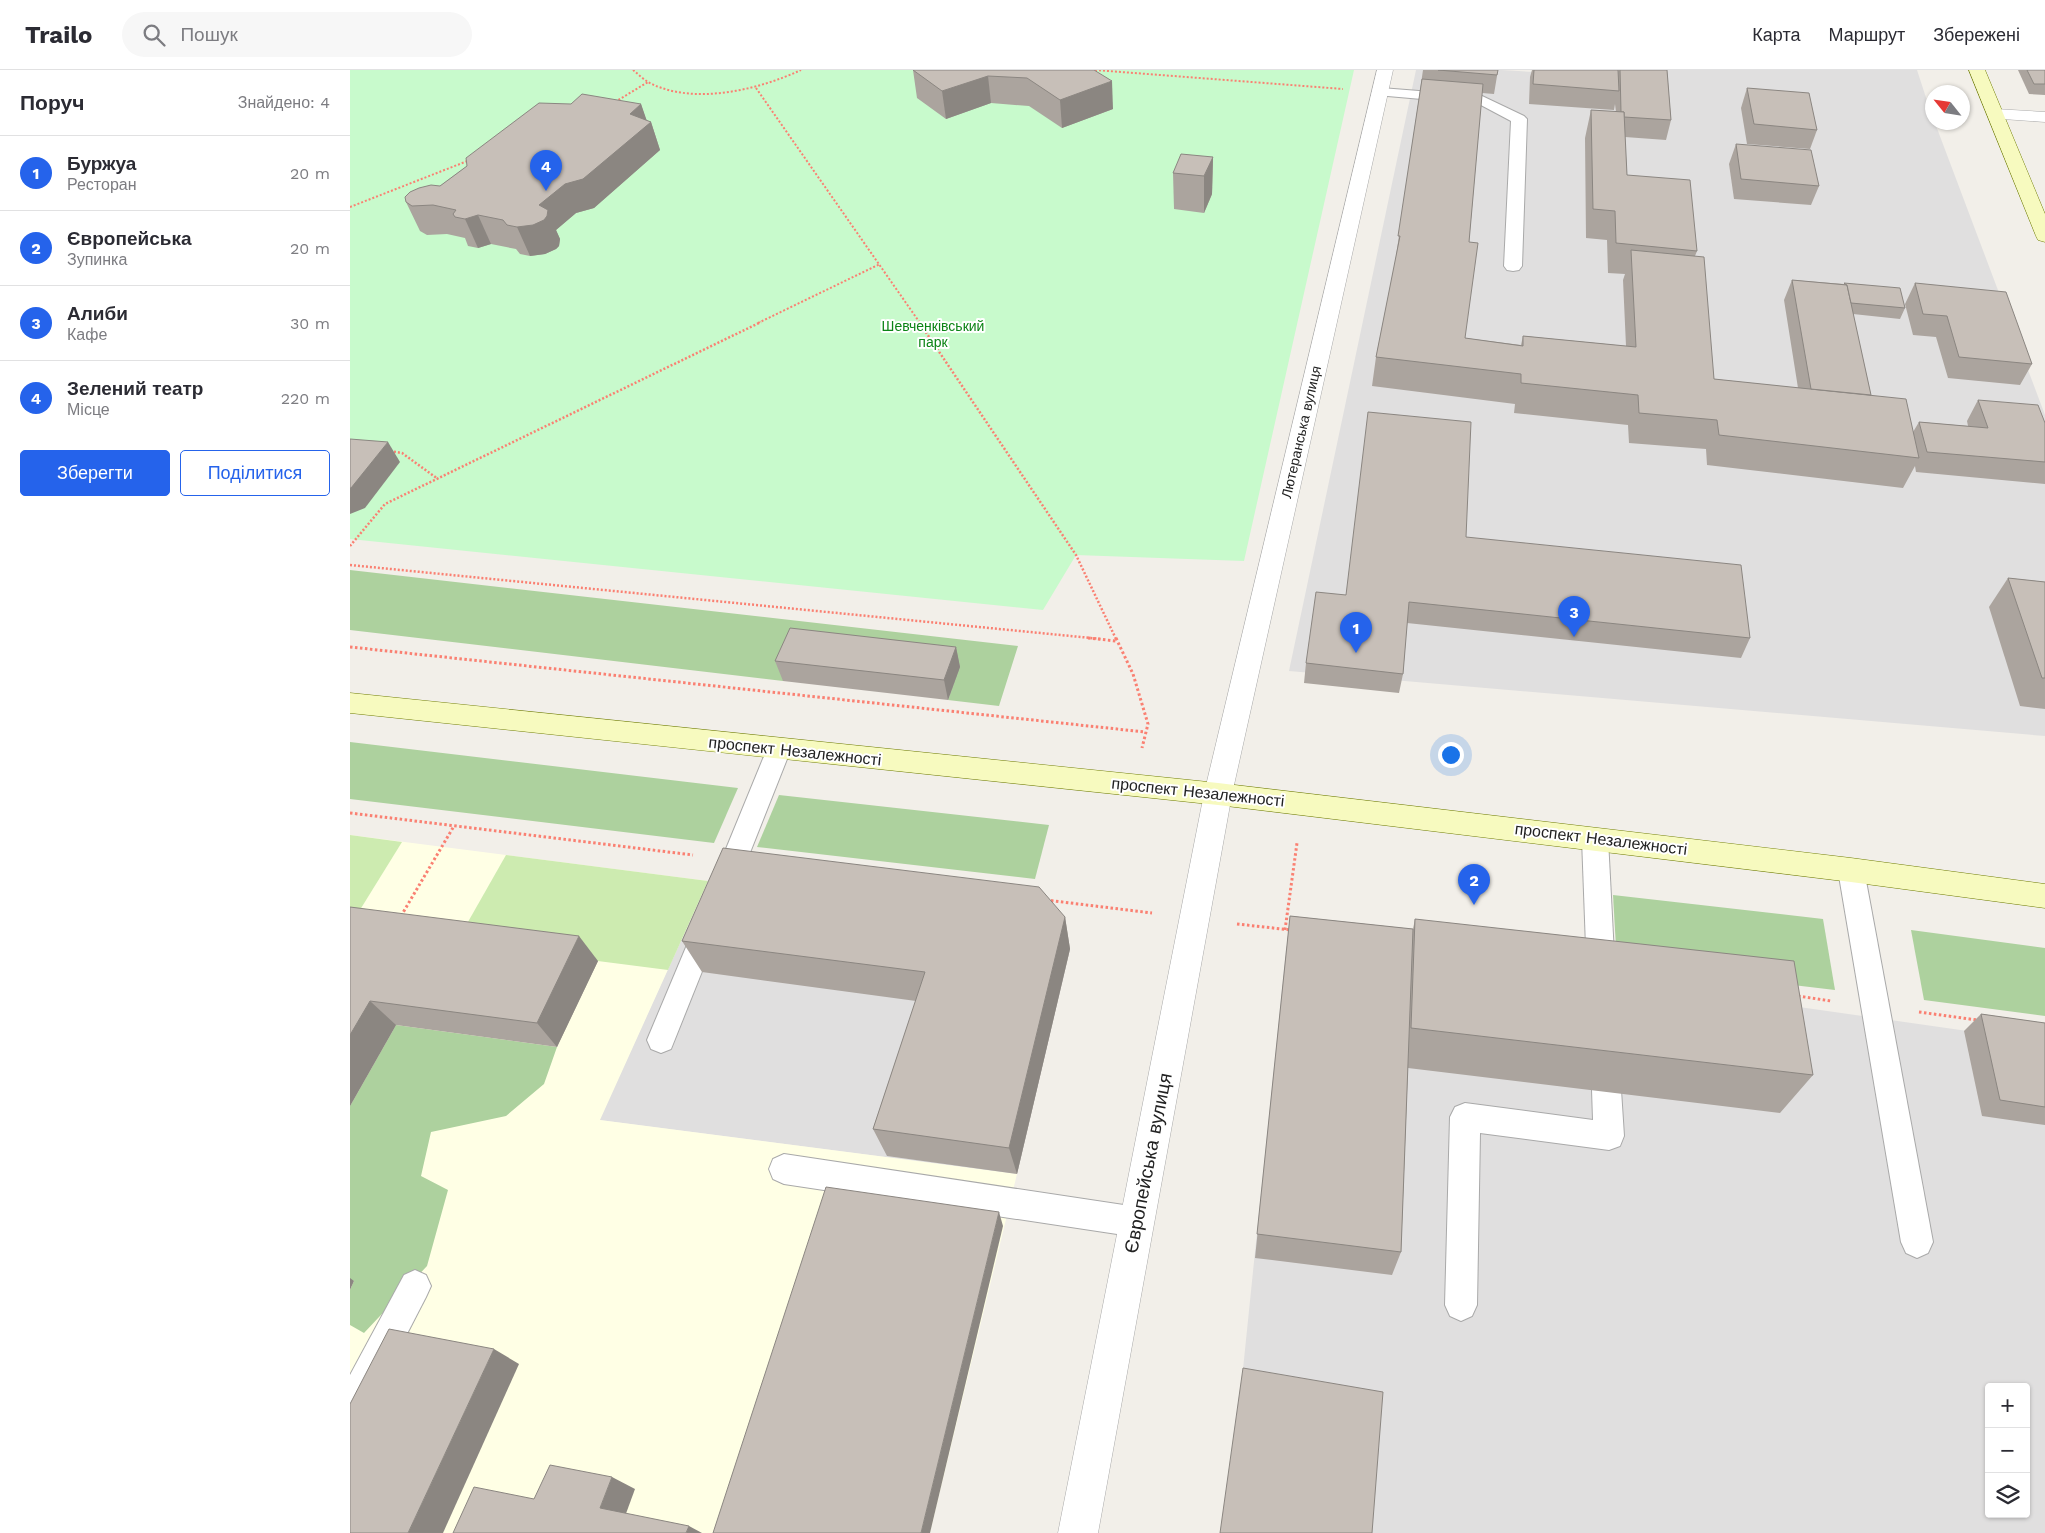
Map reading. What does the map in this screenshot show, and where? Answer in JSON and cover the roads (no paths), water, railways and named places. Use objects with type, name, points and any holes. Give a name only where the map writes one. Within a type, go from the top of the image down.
[{"type":"street","name":"Лютеранська вулиця","points":[[1218,794],[1385,70]]},
{"type":"street","points":[[1977,70],[2045,236]]},
{"type":"street","points":[[1995,114],[2045,118]]},
{"type":"street","name":"проспект Незалежності","points":[[350,703],[1218,794],[1851,870],[2045,896]]},
{"type":"street","name":"Європейська вулиця","points":[[1078,1533],[1218,794]]},
{"type":"lane","points":[[1381,92],[1482,100],[1519,119],[1513,266]]},
{"type":"lane","points":[[661,1040],[779,749]]},
{"type":"lane","points":[[1595,839],[1602,1003]]},
{"type":"lane","points":[[1851,870],[1917,1242]]},
{"type":"lane","points":[[1461,1305],[1465,1117],[1609,1136],[1604,1032]]},
{"type":"lane","points":[[784,1169],[1137,1222]]},
{"type":"lane","points":[[350,1409],[414,1286]]},
{"type":"place","name":"Зелений театр","points":[[546,191]]},
{"type":"place","name":"Алиби","points":[[1574,637]]},
{"type":"place","name":"Буржуа","points":[[1356,653]]},
{"type":"place","name":"Європейська","points":[[1474,905]]},
{"type":"park label","name":"Шевченківський парк","points":[[933,334]]}]
